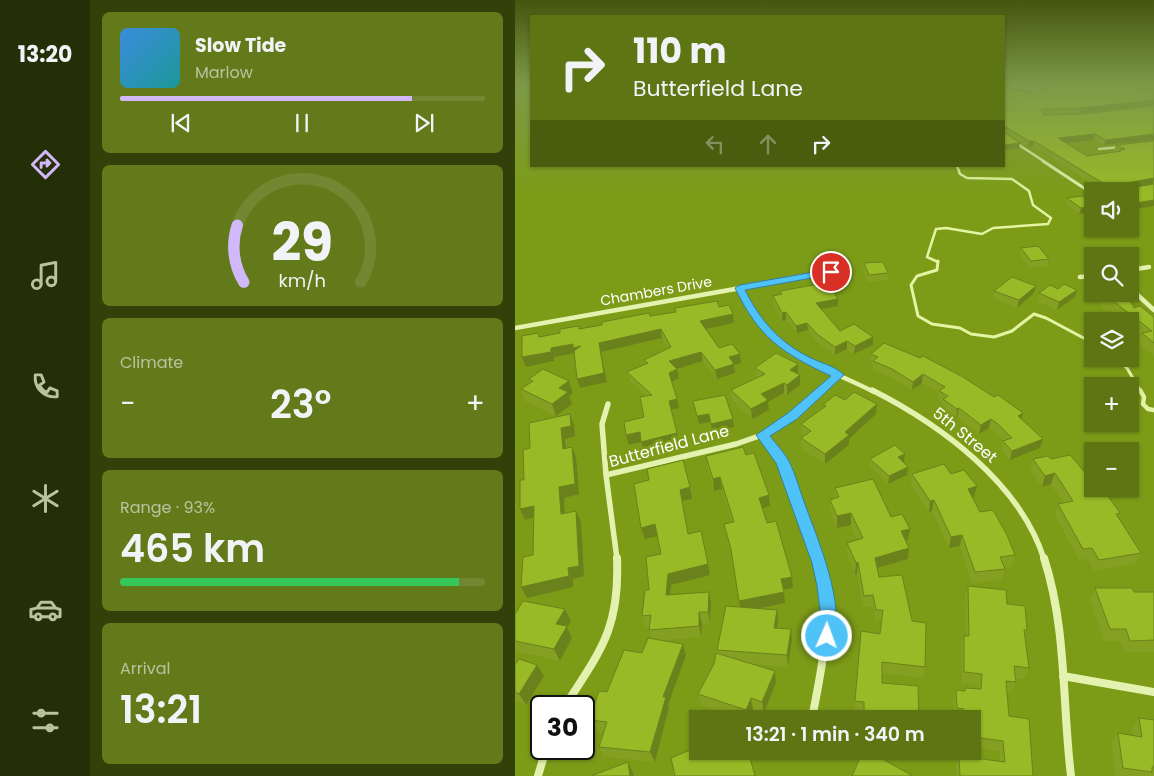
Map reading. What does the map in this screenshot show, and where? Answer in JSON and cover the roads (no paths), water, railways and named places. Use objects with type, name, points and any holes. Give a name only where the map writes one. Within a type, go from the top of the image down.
[{"type":"street","points":[[1005,136],[1084,188]]},
{"type":"street","points":[[1099,149],[1125,147]]},
{"type":"street","points":[[1139,269],[1149,267]]},
{"type":"street","name":"Chambers Drive","points":[[515,328],[831,272]]},
{"type":"street","points":[[1080,277],[1084,277]]},
{"type":"street","name":"5th Street","points":[[740,288],[751,312],[772,337],[786,348],[806,360],[860,384],[908,410],[948,437],[992,475],[1011,498],[1029,526],[1043,555],[1057,608],[1071,776]]},
{"type":"street","points":[[1139,296],[1154,310]]},
{"type":"street","name":"Butterfield Lane","points":[[572,695],[594,662],[607,635],[616,606],[618,591],[617,570],[606,475],[736,444],[762,435],[793,416],[839,375]]},
{"type":"street","points":[[606,475],[601,424],[608,404]]},
{"type":"street","points":[[762,435],[782,461],[790,478],[825,586],[827,636],[814,710]]},
{"type":"street","points":[[1063,676],[1154,692]]},
{"type":"street","points":[[538,776],[543,760]]},
{"type":"lane","points":[[838,284],[831,272],[847,267]]},
{"type":"waterway","points":[[938,262],[927,257],[936,229],[946,228],[982,234],[993,228],[1048,224],[1051,218],[1033,205],[1029,191],[1012,179],[967,178],[960,174],[957,167]]},
{"type":"waterway","points":[[938,262],[937,270],[917,276],[911,285],[918,316],[932,324],[960,328],[971,334],[994,337],[1012,331],[1034,314],[1046,318],[1084,338]]},
{"type":"waterway","points":[[1126,367],[1141,392]]},
{"type":"waterway","points":[[1140,390],[1144,397],[1143,404],[1148,409],[1154,410]]}]
